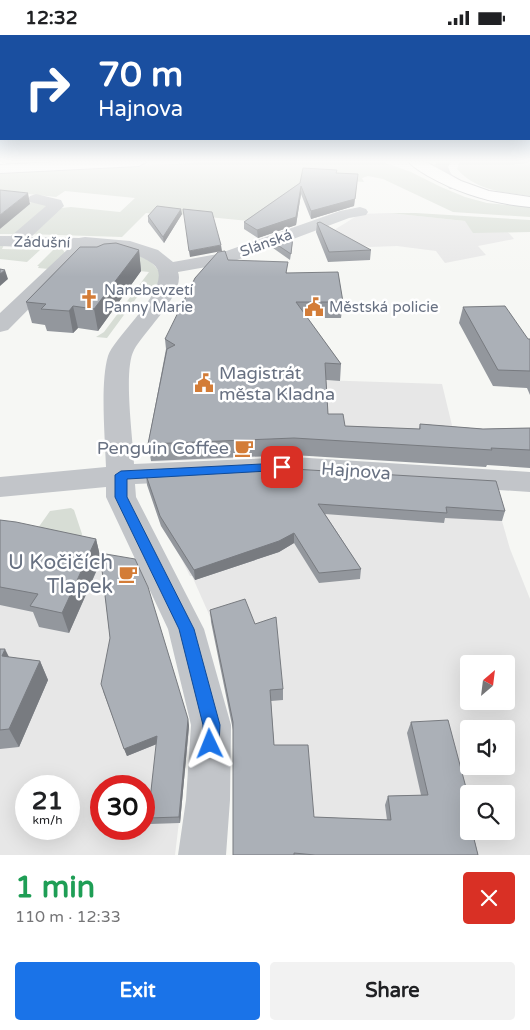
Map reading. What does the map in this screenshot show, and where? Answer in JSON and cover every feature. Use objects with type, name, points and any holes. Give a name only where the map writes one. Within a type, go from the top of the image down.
[{"type":"main road","points":[[518,200],[530,202]]},
{"type":"street","points":[[8,241],[56,206],[55,203],[42,200]]},
{"type":"street","name":"Slánská","points":[[169,268],[222,259],[346,214],[360,212]]},
{"type":"street","name":"Zádušní","points":[[8,241],[113,243],[134,247],[152,254],[169,268]]},
{"type":"street","points":[[0,325],[85,242]]},
{"type":"street","points":[[169,268],[171,280],[166,291],[121,352],[118,360],[121,497],[186,629],[211,725],[208,800],[202,855]]},
{"type":"street","name":"Hajnova","points":[[0,487],[121,475],[293,467],[530,482]]},
{"type":"shaded area","points":[[133,200],[284,200],[258,222],[158,212],[156,214],[146,213],[122,237],[26,234],[61,208],[71,207],[120,212]]},
{"type":"shaded area","points":[[428,200],[477,200],[530,207],[530,217],[453,212]]},
{"type":"shaded area","points":[[31,202],[47,204],[47,212],[19,234],[0,234],[0,229]]},
{"type":"shaded area","points":[[389,213],[465,221],[492,232],[508,232],[514,239],[478,246],[486,255],[445,263],[436,251],[397,246],[370,247],[349,243],[334,230],[360,214]]},
{"type":"shaded area","points":[[389,213],[530,220],[530,232],[473,233],[465,221]]},
{"type":"shaded area","points":[[0,245],[4,245],[2,249],[40,250],[27,262],[0,259]]},
{"type":"shaded area","points":[[56,247],[65,253],[49,269],[38,268],[39,266],[37,266]]},
{"type":"shaded area","points":[[130,252],[152,263],[161,276],[155,290],[143,289],[107,338],[96,337],[104,332],[149,272],[130,270]]},
{"type":"shaded area","points":[[288,379],[442,384],[456,442],[287,442],[287,456],[151,462],[156,433]]},
{"type":"shaded area","points":[[147,483],[494,493],[510,549],[530,599],[530,855],[234,855],[234,733],[212,621],[192,576],[190,576],[161,526]]},
{"type":"shaded area","points":[[71,508],[74,510],[82,534],[81,538],[38,528],[50,511]]},
{"type":"shaded area","points":[[0,537],[142,568],[190,730],[175,855],[0,855]]},
{"type":"building","points":[[0,200],[19,200],[0,215]]},
{"type":"building","points":[[275,200],[299,200],[296,217],[257,230],[244,222]]},
{"type":"building","points":[[307,200],[350,200],[311,211]]},
{"type":"building","points":[[157,206],[181,209],[163,237],[148,216]]},
{"type":"building","points":[[183,209],[212,212],[221,245],[189,251]]},
{"type":"building","points":[[320,222],[371,250],[329,252],[317,223]]},
{"type":"building","points":[[293,235],[291,254],[273,242]]},
{"type":"building","points":[[116,243],[139,250],[94,309],[73,306],[69,311],[41,309],[46,304],[26,302],[80,247],[97,247]]},
{"type":"building","points":[[225,251],[228,260],[288,262],[286,273],[338,272],[343,302],[296,302],[341,364],[325,363],[328,414],[343,414],[345,426],[420,429],[420,424],[483,429],[530,428],[530,450],[491,448],[492,450],[294,438],[148,444],[167,349],[175,345],[165,339],[195,278],[218,252]]},
{"type":"building","points":[[505,306],[528,339],[530,339],[530,371],[498,370],[463,307]]},
{"type":"building","points":[[293,469],[496,481],[505,511],[446,507],[447,513],[318,504],[361,569],[319,573],[294,533],[279,541],[194,570],[160,516],[146,475]]},
{"type":"building","points":[[0,520],[96,539],[62,613],[30,606],[38,594],[0,587]]},
{"type":"building","points":[[100,553],[135,559],[148,587],[188,719],[179,817],[155,818],[155,775],[153,775],[157,736],[124,749],[101,684],[110,638]]},
{"type":"building","points":[[245,599],[255,624],[276,617],[283,689],[270,690],[274,745],[308,745],[314,817],[391,820],[388,796],[428,795],[411,722],[448,720],[460,765],[460,775],[463,775],[465,785],[460,785],[460,840],[474,840],[478,855],[315,855],[294,853],[294,855],[233,855],[233,722],[210,610]]},
{"type":"building","points":[[0,649],[5,649],[2,656],[40,661],[9,729],[0,730]]},
{"type":"place","name":"Nanebevzetí Panny Marie","points":[[89,299]]},
{"type":"place","name":"Městská policie","points":[[314,307]]},
{"type":"place","name":"Magistrát města Kladna","points":[[204,383]]},
{"type":"place","name":"Penguin Coffee","points":[[244,448]]},
{"type":"place","name":"U Kočičích Tlapek","points":[[128,574]]},
{"type":"route","points":[[210,744],[211,725],[186,629],[121,497],[121,475],[282,467]]}]
